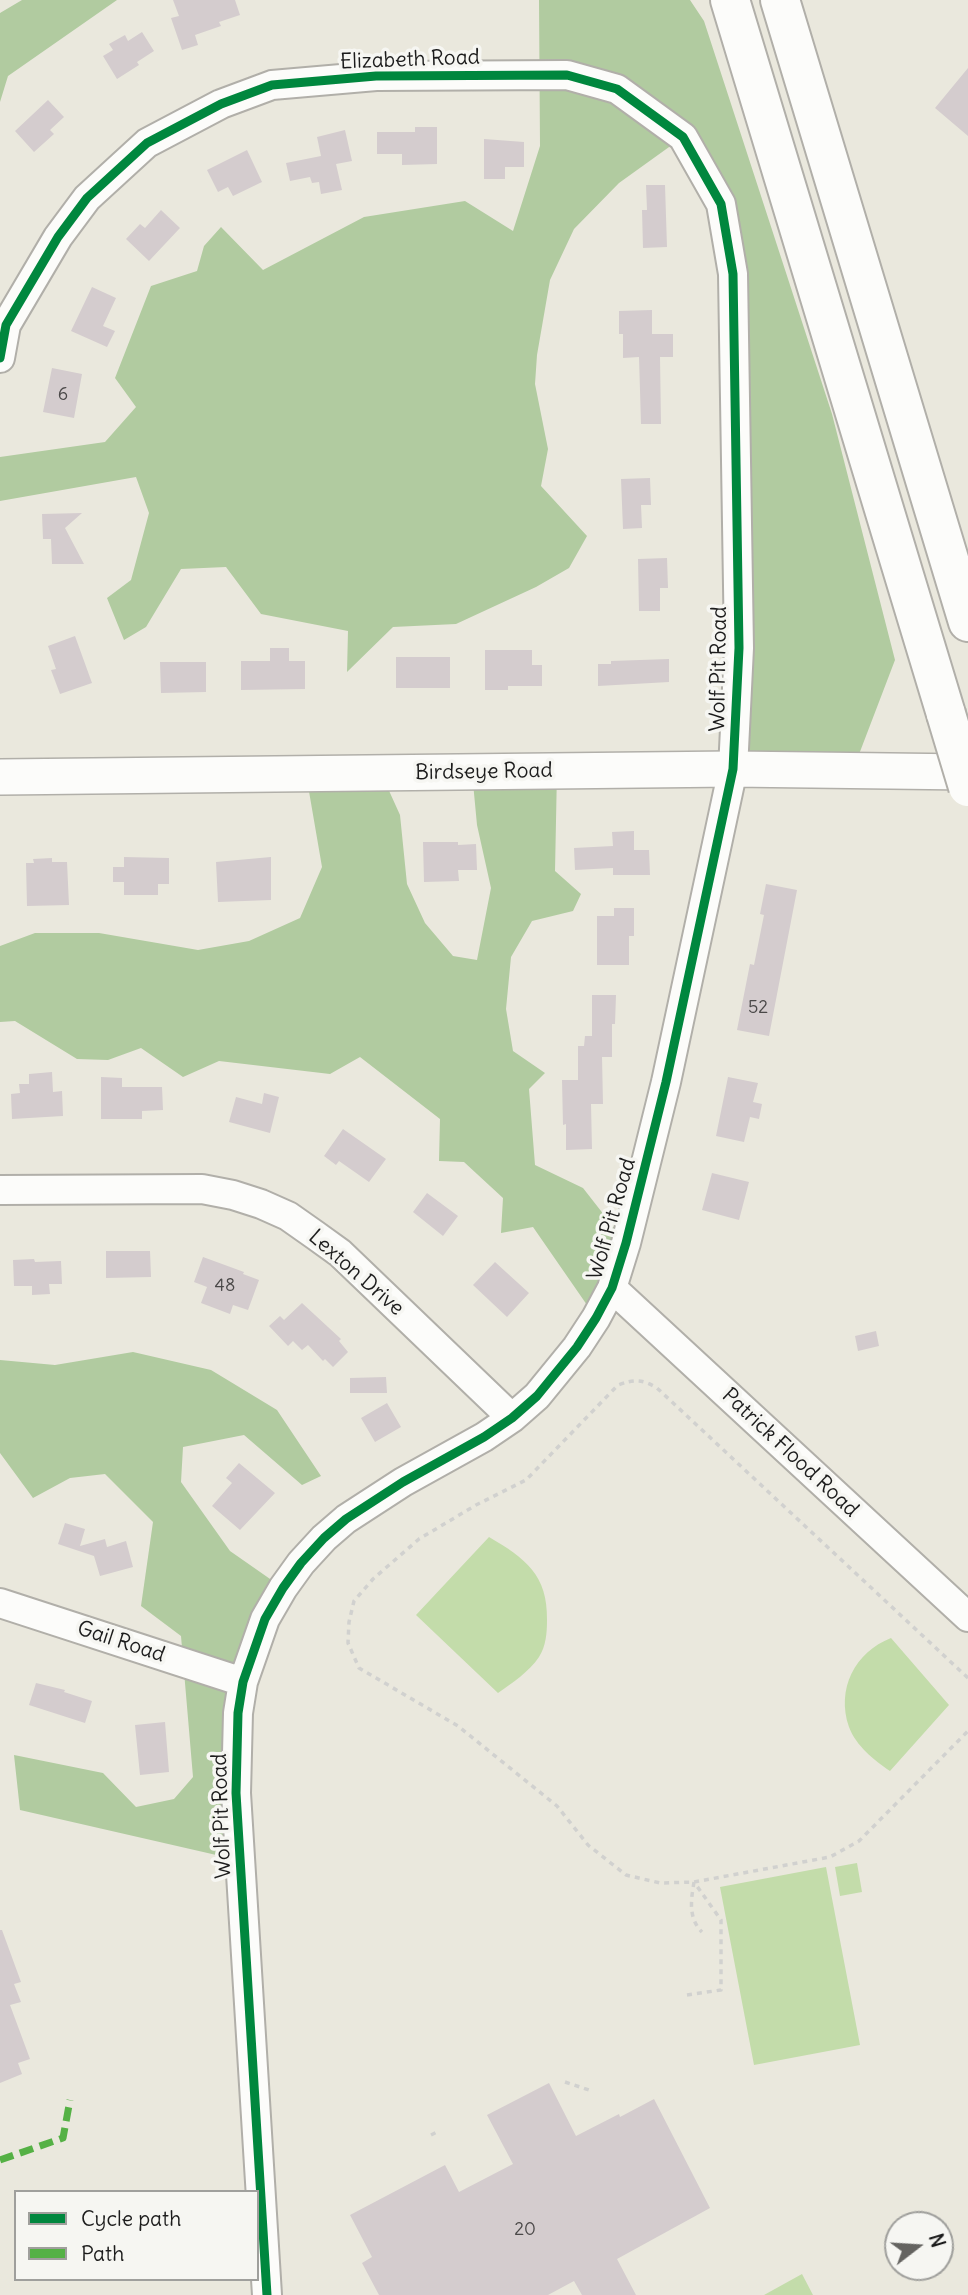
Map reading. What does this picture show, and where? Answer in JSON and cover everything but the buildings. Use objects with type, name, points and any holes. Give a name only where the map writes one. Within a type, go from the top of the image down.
[{"type":"highway","points":[[730,0],[968,787]]},
{"type":"highway","points":[[780,0],[968,622]]},
{"type":"main road","name":"Birdseye Road","points":[[0,777],[733,769],[968,772]]},
{"type":"street","name":"Elizabeth Road","points":[[0,358],[3,324],[58,237],[87,198],[147,143],[221,104],[272,85],[376,76],[568,75],[617,89],[683,137]]},
{"type":"street","name":"Wolf Pit Road","points":[[267,2295],[236,1793],[238,1713],[243,1682],[265,1619],[301,1563],[324,1538],[371,1502],[512,1418],[556,1375],[577,1347],[612,1288],[636,1205],[666,1082],[733,769],[739,648],[733,274],[721,204],[683,137]]},
{"type":"street","name":"Lexton Drive","points":[[0,1190],[202,1189],[233,1195],[288,1216],[340,1253],[512,1418]]},
{"type":"street","name":"Patrick Flood Road","points":[[612,1288],[968,1617]]},
{"type":"street","name":"Gail Road","points":[[0,1603],[243,1682]]},
{"type":"path","points":[[968,1678],[657,1388],[645,1381],[632,1380],[618,1385],[526,1480],[476,1505],[419,1539],[373,1579],[354,1601],[349,1622],[348,1643],[359,1668],[458,1726],[557,1806],[587,1844],[626,1875],[660,1883],[694,1882],[830,1857],[846,1850],[859,1841],[968,1731]]},
{"type":"path","points":[[694,1882],[690,1902],[694,1924],[702,1932]]},
{"type":"path","points":[[687,1995],[721,1990],[721,1920],[694,1882]]},
{"type":"path","points":[[565,2082],[592,2091]]},
{"type":"path","points":[[431,2135],[437,2132]]},
{"type":"green space","points":[[22,0],[117,0],[8,76],[0,102],[0,13]]},
{"type":"green space","points":[[539,0],[690,0],[704,21],[832,414],[895,660],[853,770],[733,769],[733,274],[683,137],[619,183],[574,229],[550,280],[537,355],[535,384],[548,449],[541,486],[587,536],[569,568],[536,587],[456,624],[393,627],[347,672],[348,631],[261,614],[226,567],[181,569],[146,627],[124,640],[107,598],[131,580],[149,513],[136,477],[0,501],[0,457],[105,442],[136,407],[115,378],[151,286],[197,271],[204,246],[221,227],[263,270],[364,217],[465,201],[513,231],[540,146]]},
{"type":"green space","points":[[557,771],[555,871],[581,894],[573,911],[532,921],[511,957],[506,1009],[513,1051],[545,1073],[529,1089],[535,1165],[583,1188],[626,1243],[596,1318],[533,1227],[501,1233],[503,1198],[464,1162],[439,1161],[440,1119],[360,1057],[330,1074],[219,1061],[183,1077],[141,1048],[108,1060],[77,1059],[15,1021],[0,1022],[0,946],[35,933],[99,933],[198,950],[249,941],[300,918],[322,867],[306,774],[381,773],[400,815],[407,884],[425,923],[453,956],[477,960],[491,888],[477,825],[472,772]]},
{"type":"green space","points":[[133,1352],[211,1370],[277,1410],[321,1476],[302,1485],[244,1435],[183,1447],[181,1482],[230,1551],[283,1588],[243,1681],[248,2190],[225,1857],[20,1810],[14,1755],[103,1773],[136,1807],[174,1799],[193,1777],[181,1636],[141,1606],[153,1522],[105,1474],[70,1478],[33,1498],[0,1453],[0,1360],[55,1365]]},
{"type":"green space","points":[[489,1537],[513,1552],[539,1579],[547,1620],[545,1644],[535,1662],[498,1693],[416,1615]]},
{"type":"green space","points":[[891,1638],[949,1705],[890,1771],[856,1740],[849,1727],[845,1699],[847,1686],[858,1662],[878,1644]]},
{"type":"green space","points":[[857,1863],[862,1892],[840,1896],[835,1867]]},
{"type":"green space","points":[[826,1867],[860,2045],[754,2065],[720,1887]]},
{"type":"green space","points":[[802,2274],[813,2295],[764,2295]]},
{"type":"marked path","points":[[0,2160],[63,2138],[70,2100]]},
{"type":"cycle path","points":[[0,358],[6,325],[58,237],[87,198],[147,143],[221,104],[272,85],[376,76],[567,75],[617,89],[683,137],[721,204],[733,274],[739,648],[733,769],[666,1082],[626,1243],[612,1288],[577,1347],[537,1396],[512,1418],[484,1437],[403,1482],[346,1519],[324,1538],[301,1563],[265,1619],[243,1682],[238,1713],[236,1793],[267,2295]]}]
